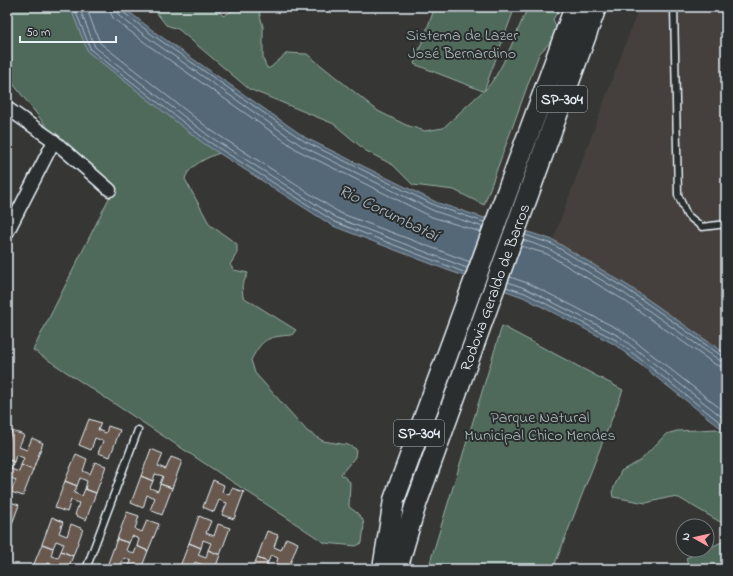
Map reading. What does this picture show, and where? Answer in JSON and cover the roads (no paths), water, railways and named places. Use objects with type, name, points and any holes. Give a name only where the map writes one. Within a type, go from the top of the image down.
[{"type":"highway","name":"Rodovia Geraldo de Barros","points":[[383,569],[394,500],[575,7]]},
{"type":"highway","name":"Rodovia Geraldo de Barros","points":[[397,569],[415,508],[596,7]]},
{"type":"street","points":[[7,108],[54,141],[110,190]]},
{"type":"street","points":[[7,233],[54,141]]},
{"type":"lane","points":[[674,7],[678,195],[687,215],[702,227],[726,224]]},
{"type":"lane","points":[[86,569],[138,430]]},
{"type":"water","name":"Rio Corumbataí","points":[[66,7],[123,7],[156,33],[306,138],[438,203],[553,240],[630,287],[726,354],[726,432],[614,344],[523,297],[447,270],[333,226],[203,143],[88,52],[72,12]]},
{"type":"park label","name":"Sistema de Lazer José Bernardino","points":[[462,43]]},
{"type":"park label","name":"Parque Natural Municipal Chico Mendes","points":[[540,425]]}]
